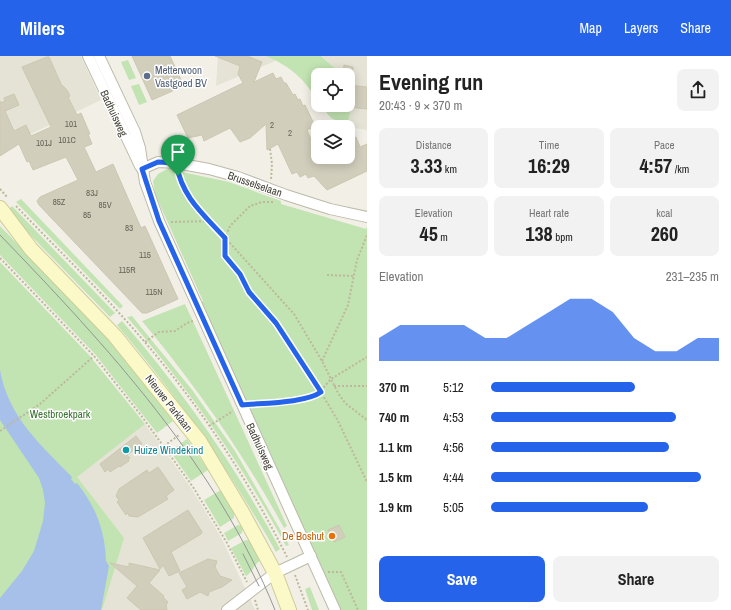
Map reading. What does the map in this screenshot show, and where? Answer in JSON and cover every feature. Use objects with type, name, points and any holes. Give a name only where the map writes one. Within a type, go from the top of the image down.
[{"type":"main road","name":"Nieuwe Parklaan","points":[[0,208],[25,242]]},
{"type":"main road","name":"Nieuwe Parklaan","points":[[0,220],[25,242],[115,336],[200,442],[242,512],[275,573],[290,610]]},
{"type":"street","name":"Badhuisweg","points":[[88,56],[142,169],[159,221],[335,610]]},
{"type":"street","name":"Badhuisweg","points":[[99,56],[134,132],[140,148],[142,169]]},
{"type":"street","name":"Brusselselaan","points":[[142,169],[158,162],[176,163],[238,177],[330,209],[367,217]]},
{"type":"street","points":[[227,610],[275,573],[311,556]]},
{"type":"path","points":[[268,188],[272,172],[270,149]]},
{"type":"path","points":[[176,163],[183,188],[210,221],[294,314],[345,403],[367,420]]},
{"type":"path","points":[[280,202],[262,202],[250,206],[230,226],[225,238],[225,256],[240,274],[249,292],[276,323],[321,392],[338,421],[367,482]]},
{"type":"path","points":[[159,221],[210,221]]},
{"type":"path","points":[[322,361],[348,306],[357,260],[367,235]]},
{"type":"path","points":[[0,258],[94,356],[140,414],[193,487],[227,543],[251,590],[258,610]]},
{"type":"path","points":[[327,275],[353,276]]},
{"type":"path","points":[[145,342],[159,332],[175,331],[187,323],[203,319]]},
{"type":"path","points":[[0,431],[21,419],[58,389],[94,356]]},
{"type":"path","points":[[209,426],[242,405],[299,400],[316,396],[331,379],[367,357]]},
{"type":"path","points":[[334,386],[367,386]]},
{"type":"path","points":[[319,575],[332,571],[341,572],[358,610]]},
{"type":"shaded area","points":[[0,56],[81,56],[101,100],[0,149]]},
{"type":"shaded area","points":[[218,56],[273,56],[275,61],[216,86]]},
{"type":"shaded area","points":[[322,56],[367,56],[367,130],[355,128],[355,120],[349,120],[351,112],[355,112],[355,68],[335,68]]},
{"type":"shaded area","points":[[145,424],[191,488],[222,539],[255,610],[101,610],[74,478]]},
{"type":"green space","points":[[266,56],[321,56],[335,68],[311,68],[311,91],[296,74],[283,64]]},
{"type":"green space","points":[[128,60],[136,78],[129,80],[121,62]]},
{"type":"green space","points":[[139,84],[147,102],[139,105],[131,86]]},
{"type":"green space","points":[[326,112],[350,112],[348,120],[335,120]]},
{"type":"green space","points":[[169,168],[183,168],[182,172],[229,182],[281,201],[281,204],[366,229],[367,226],[367,610],[341,610],[201,302],[203,301],[155,194],[153,181],[158,174]]},
{"type":"green space","points":[[21,199],[123,306],[120,309],[16,202]]},
{"type":"green space","points":[[12,206],[115,313],[110,317],[7,211]]},
{"type":"green space","points":[[0,226],[109,340],[173,421],[157,433],[95,354],[0,255]]},
{"type":"green space","name":"Westbroekpark","points":[[0,262],[89,355],[145,424],[77,477],[124,538],[102,610],[0,610]]},
{"type":"green space","points":[[185,304],[287,526],[284,528],[252,473],[218,421],[162,345],[142,321]]},
{"type":"green space","points":[[132,316],[193,391],[235,451],[289,545],[286,546],[251,486],[213,427],[150,344],[127,317]]},
{"type":"green space","points":[[122,321],[187,402],[227,459],[280,549],[276,552],[240,492],[202,435],[161,379],[117,325]]},
{"type":"green space","points":[[187,439],[208,470],[191,481],[170,451]]},
{"type":"green space","points":[[221,490],[234,512],[234,518],[220,527],[204,500]]},
{"type":"green space","points":[[238,525],[243,526],[242,533],[228,541],[224,533]]},
{"type":"green space","points":[[246,540],[251,541],[261,560],[246,576],[231,548]]},
{"type":"green space","points":[[310,587],[319,610],[312,610],[305,589]]},
{"type":"water","points":[[0,370],[4,387],[18,416],[27,429],[72,477],[71,479],[75,484],[77,483],[94,510],[104,540],[106,561],[109,566],[101,610],[0,610],[0,598],[22,571],[34,551],[43,521],[45,503],[39,478],[0,420]]},
{"type":"building","points":[[132,56],[170,56],[184,86],[152,100]]},
{"type":"building","points":[[215,56],[247,56],[262,62],[254,82],[273,73],[276,79],[281,77],[293,95],[295,94],[298,100],[300,99],[303,106],[305,105],[312,120],[311,128],[307,130],[311,140],[311,164],[355,164],[356,137],[360,147],[367,144],[367,171],[327,190],[314,176],[308,178],[306,174],[300,177],[297,172],[292,174],[278,144],[267,150],[266,124],[250,138],[240,142],[230,128],[204,141],[202,135],[188,138],[177,115],[243,83],[238,74],[240,66]]},
{"type":"building","points":[[49,57],[61,84],[67,90],[70,96],[68,97],[77,115],[81,113],[90,134],[88,134],[92,144],[84,147],[96,172],[113,164],[141,228],[145,226],[178,299],[147,313],[142,313],[39,205],[37,201],[40,197],[78,180],[66,157],[33,170],[29,161],[27,162],[19,144],[0,156],[0,101],[1,103],[5,101],[4,98],[14,94],[19,105],[5,111],[14,131],[26,125],[31,136],[51,127],[22,67]]},
{"type":"building","points":[[344,65],[353,67],[353,68],[344,68]]},
{"type":"building","points":[[355,86],[367,87],[367,109],[355,108]]},
{"type":"building","name":"Huize Windekind","points":[[136,436],[142,444],[127,455],[130,458],[128,460],[129,461],[110,472],[108,469],[105,472],[100,464]]},
{"type":"building","points":[[158,467],[174,490],[166,496],[168,499],[138,517],[129,516],[128,513],[126,515],[117,502],[119,500],[116,496],[119,489],[147,470],[149,473]]},
{"type":"building","points":[[188,510],[202,532],[171,552],[180,571],[169,576],[163,565],[160,569],[143,538]]},
{"type":"building","points":[[339,525],[345,537],[334,542],[328,530]]},
{"type":"building","points":[[208,559],[217,561],[215,567],[220,576],[232,580],[222,587],[209,592],[208,596],[200,592],[187,599],[182,590],[187,587],[179,573]]},
{"type":"building","points":[[110,563],[129,567],[129,563],[160,570],[149,583],[164,596],[163,597],[168,602],[166,605],[167,610],[141,610],[127,598],[137,586]]},
{"type":"tram line","points":[[0,235],[119,364],[191,457],[222,506],[251,557],[275,610]]},
{"type":"tram line","points":[[243,554],[259,586]]},
{"type":"place","name":"Metterwoon Vastgoed BV","points":[[147,76]]},
{"type":"place","name":"Huize Windekind","points":[[126,450]]},
{"type":"place","name":"De Boshut","points":[[332,536]]},
{"type":"route","points":[[158,162],[176,163],[178,176],[183,188],[192,200],[225,238],[225,256],[240,274],[249,292],[276,323],[309,372],[321,392],[316,396],[299,400],[242,405],[159,221],[142,169],[158,162]]}]
